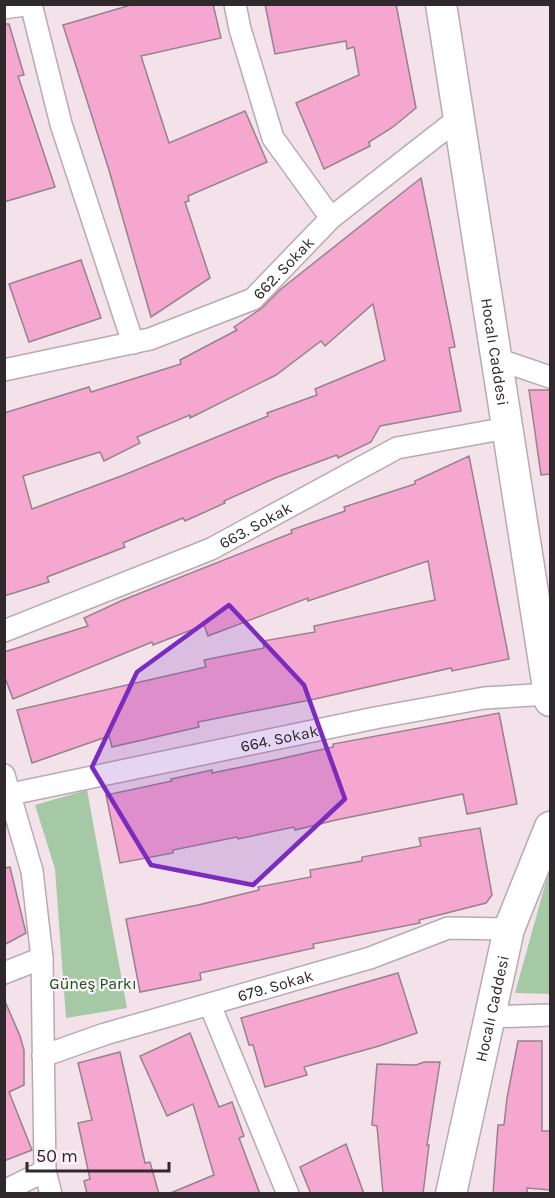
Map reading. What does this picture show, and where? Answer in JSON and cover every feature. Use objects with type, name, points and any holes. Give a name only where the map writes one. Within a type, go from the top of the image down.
[{"type":"street","points":[[4,8],[31,4],[61,124],[133,343]]},
{"type":"street","points":[[235,4],[240,29],[273,138],[331,218]]},
{"type":"street","name":"Hocalı Caddesi","points":[[441,4],[550,698]]},
{"type":"street","name":"662. Sokak","points":[[4,370],[150,339],[253,299],[331,218],[459,118]]},
{"type":"street","points":[[497,359],[550,377]]},
{"type":"street","name":"663. Sokak","points":[[4,631],[211,549],[396,448],[507,428]]},
{"type":"street","name":"664. Sokak","points":[[8,785],[483,698],[550,698]]},
{"type":"street","points":[[8,785],[32,871],[42,958],[45,1171],[51,1194]]},
{"type":"street","name":"Hocalı Caddesi","points":[[451,1194],[509,928],[550,826]]},
{"type":"street","name":"679. Sokak","points":[[43,1056],[105,1034],[370,958],[448,928],[509,928]]},
{"type":"street","points":[[4,973],[42,958]]},
{"type":"street","points":[[210,1005],[288,1194]]},
{"type":"street","points":[[489,1017],[550,1016]]},
{"type":"street","points":[[4,1191],[45,1171]]},
{"type":"highlighted area","points":[[229,605],[304,685],[345,799],[253,885],[151,865],[92,767],[137,672]]},
{"type":"green space","name":"Güneş Parkı","points":[[87,790],[127,1008],[66,1018],[55,869],[35,805]]},
{"type":"green space","points":[[550,867],[550,994],[515,993]]},
{"type":"building","points":[[134,4],[213,4],[221,38],[141,56],[169,143],[245,111],[267,162],[188,196],[189,201],[185,202],[210,278],[151,317],[109,170],[63,25]]},
{"type":"building","points":[[265,4],[396,4],[416,108],[393,127],[369,142],[370,146],[324,169],[296,103],[359,75],[354,47],[347,49],[346,41],[275,54]]},
{"type":"building","points":[[4,24],[9,24],[24,75],[18,76],[55,187],[4,202]]},
{"type":"building","points":[[421,178],[455,347],[449,348],[461,411],[380,426],[371,442],[338,458],[337,455],[275,478],[185,521],[183,518],[123,543],[125,547],[47,577],[49,582],[4,596],[4,413],[89,387],[91,392],[181,364],[180,360],[237,330],[234,327],[262,308],[281,289]],"holes":[[[373,304],[385,360],[315,389],[317,395],[267,413],[268,416],[124,475],[32,509],[23,476],[100,452],[104,461],[140,443],[137,437],[190,415],[190,418],[276,375],[321,341],[325,346]]]},
{"type":"building","points":[[81,260],[101,318],[29,342],[9,284]]},
{"type":"building","points":[[529,390],[550,390],[550,474],[541,475]]},
{"type":"building","points":[[469,456],[509,659],[452,671],[451,668],[315,699],[198,722],[199,727],[112,747],[109,736],[32,763],[17,710],[206,667],[204,660],[264,648],[263,641],[315,632],[314,626],[435,600],[428,561],[308,601],[308,598],[208,636],[204,625],[153,645],[152,642],[13,699],[4,675],[4,652],[88,626],[84,618],[123,600],[292,533],[291,530],[345,511],[344,507],[415,484],[415,481]]},
{"type":"building","points":[[499,713],[517,804],[467,814],[463,794],[295,830],[294,827],[238,839],[237,837],[120,863],[106,795],[212,770],[212,773],[333,747],[333,744]]},
{"type":"building","points":[[480,828],[492,895],[486,903],[419,920],[420,923],[313,944],[314,948],[200,973],[201,980],[140,992],[126,919],[198,905],[259,890],[258,887],[311,877],[310,870],[362,861],[362,857],[421,846],[419,838]]},
{"type":"building","points":[[10,867],[26,933],[4,945],[4,868]]},
{"type":"building","points":[[398,973],[417,1033],[304,1067],[307,1075],[265,1087],[253,1045],[249,1045],[241,1018]]},
{"type":"building","points":[[4,999],[24,1050],[24,1085],[9,1092],[32,1150],[4,1161]]},
{"type":"building","points":[[190,1033],[219,1107],[232,1102],[244,1136],[239,1138],[260,1194],[168,1194],[214,1175],[193,1104],[167,1116],[140,1056]]},
{"type":"building","points":[[518,1041],[542,1041],[542,1131],[550,1131],[550,1190],[527,1188],[527,1194],[493,1194],[498,1125],[504,1125]]},
{"type":"building","points":[[120,1052],[145,1163],[150,1162],[159,1194],[87,1194],[84,1181],[90,1179],[78,1123],[92,1120],[78,1063]]},
{"type":"building","points":[[424,1062],[440,1062],[427,1145],[429,1145],[423,1194],[383,1194],[377,1126],[372,1125],[377,1064],[416,1065]]},
{"type":"building","points":[[346,1144],[364,1194],[311,1194],[300,1167]]}]
